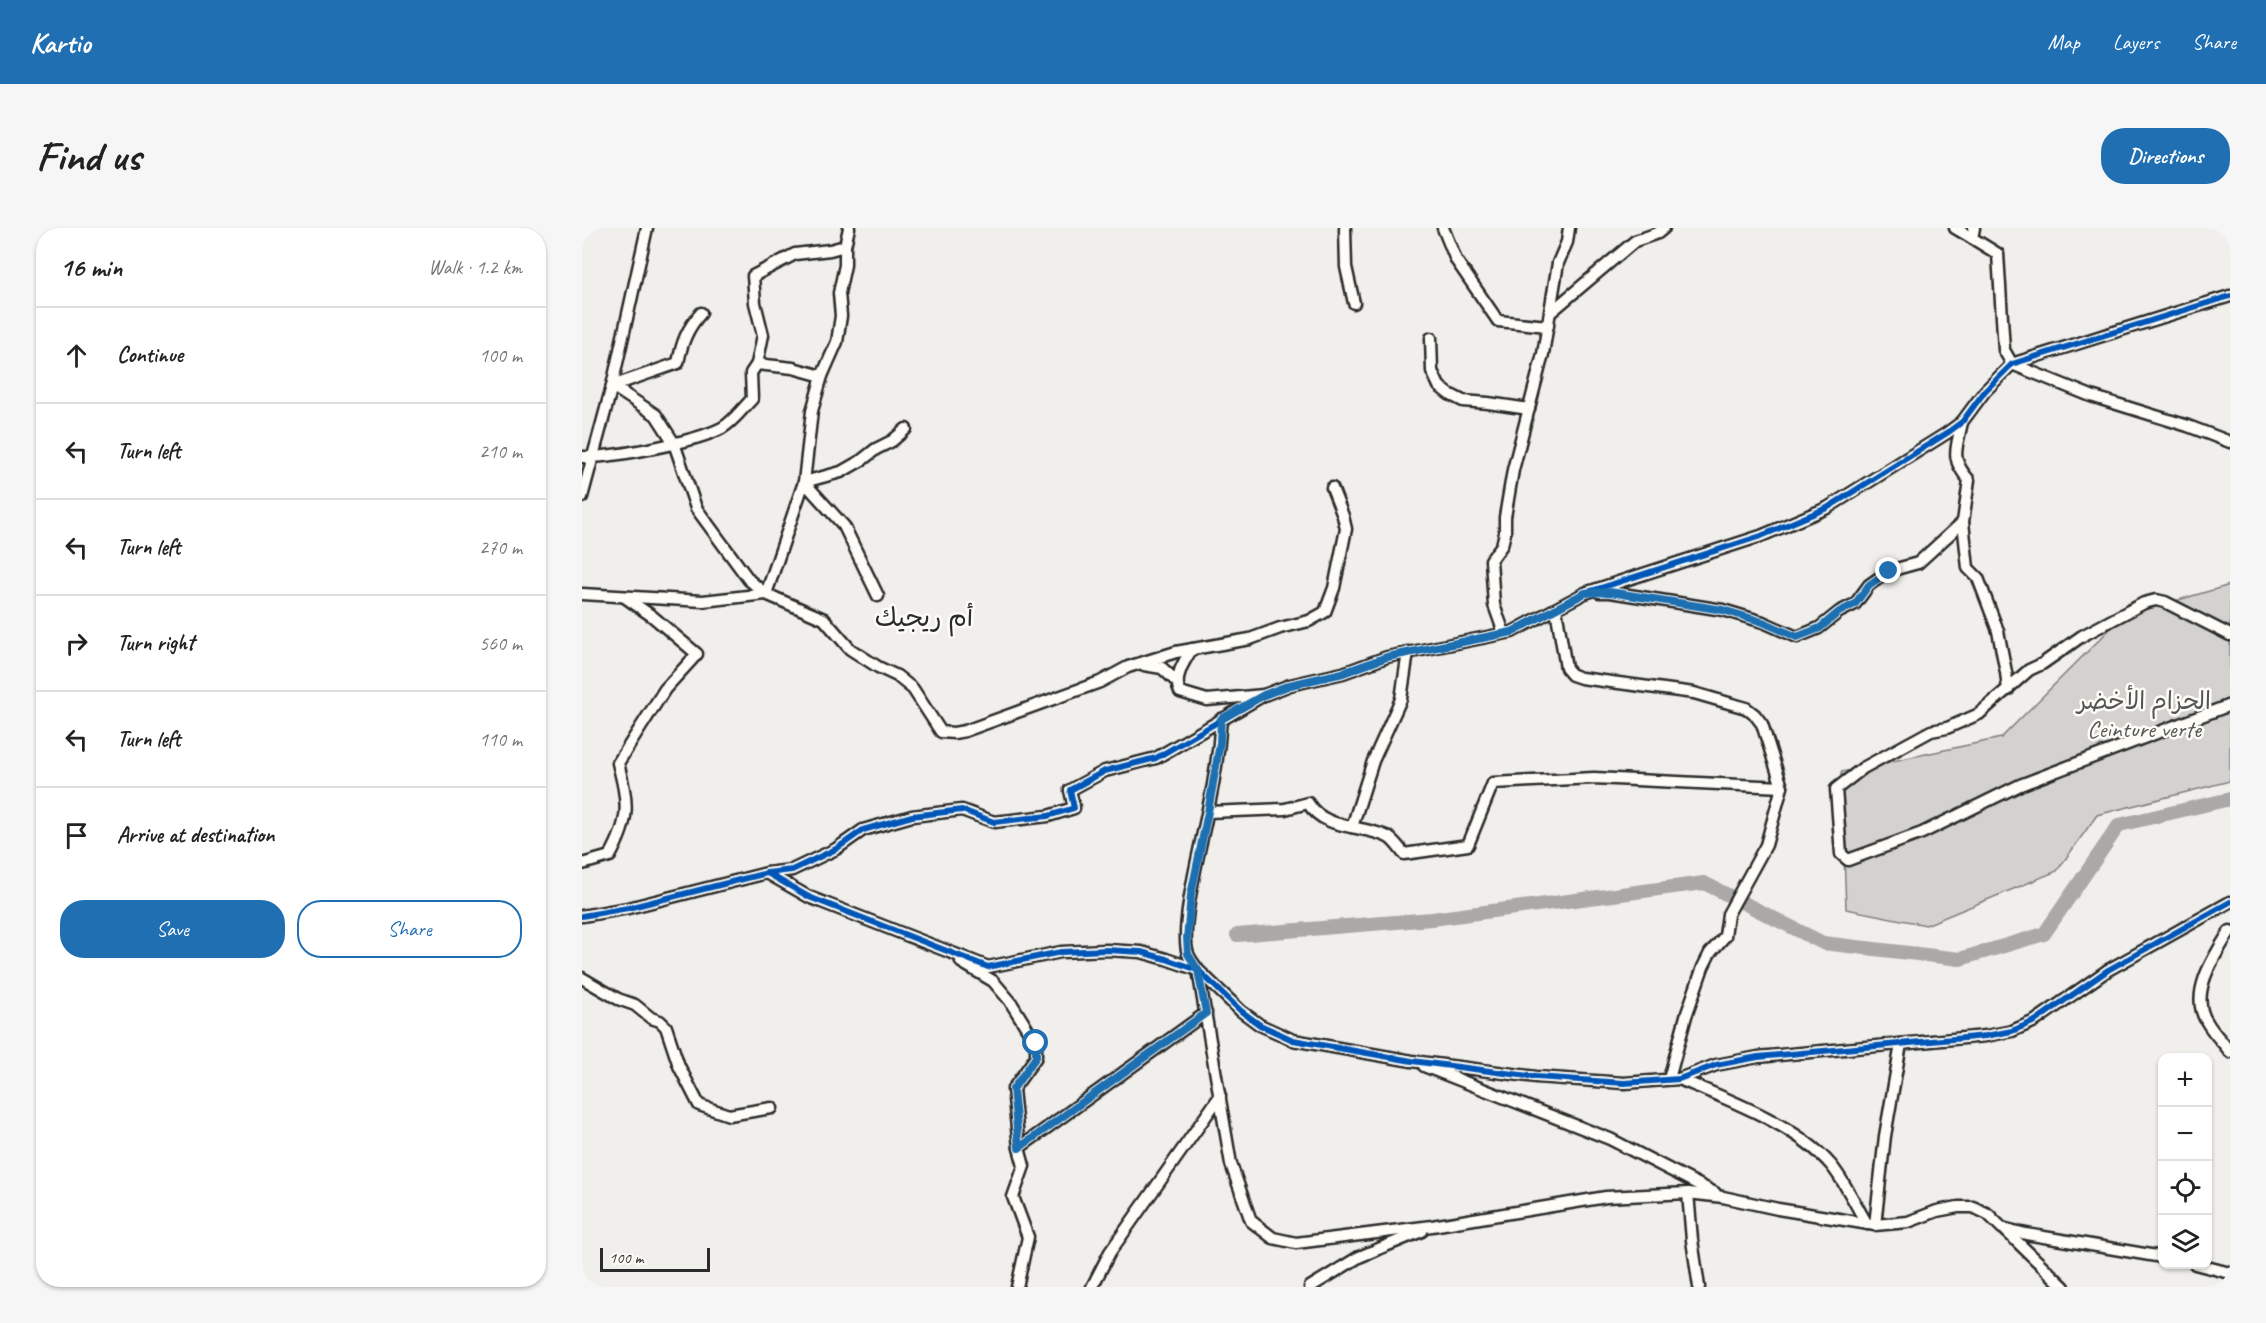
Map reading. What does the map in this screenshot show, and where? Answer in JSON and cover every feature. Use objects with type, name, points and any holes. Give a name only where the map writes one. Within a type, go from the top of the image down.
[{"type":"street","points":[[582,496],[587,457],[612,386],[647,228]]},
{"type":"street","points":[[766,594],[804,483],[812,411],[822,376],[837,342],[841,316],[839,293],[849,228]]},
{"type":"street","points":[[1345,228],[1346,267],[1354,303]]},
{"type":"street","points":[[1437,228],[1449,242]]},
{"type":"street","points":[[1443,228],[1456,260],[1498,321],[1548,326]]},
{"type":"street","points":[[1504,633],[1494,605],[1491,560],[1502,545],[1505,533],[1505,517],[1513,470],[1548,326],[1558,263],[1567,242],[1569,228]]},
{"type":"street","points":[[1551,312],[1635,241],[1658,233],[1664,228]]},
{"type":"street","points":[[582,915],[628,908],[767,873],[792,870],[836,849],[863,830],[912,816],[962,810],[994,822],[1048,816],[1074,808],[1070,790],[1105,771],[1156,758],[1264,695],[1290,685],[1343,673],[1387,657],[1512,632],[1585,593],[1761,536],[1827,508],[1887,472],[1962,422],[2008,357],[1998,254],[1973,233],[1955,228]]},
{"type":"street","points":[[587,457],[625,454],[723,428],[752,399],[751,373],[757,364],[763,335],[755,303],[753,276],[795,254],[845,246]]},
{"type":"street","points":[[2008,357],[2230,296]]},
{"type":"street","points":[[612,386],[678,363],[681,344],[690,326],[701,313]]},
{"type":"street","points":[[1431,338],[1431,371],[1439,386],[1449,394],[1463,401],[1528,409]]},
{"type":"street","points":[[2008,357],[2091,396],[2188,426],[2230,442]]},
{"type":"street","points":[[757,364],[793,368],[822,376]]},
{"type":"street","points":[[612,386],[656,415],[674,442],[696,508],[749,580],[766,594],[824,619],[850,649],[897,676],[913,689],[941,732],[954,734],[1100,682],[1128,667],[1192,649],[1250,639],[1309,621],[1325,612],[1334,588],[1346,529],[1332,488]]},
{"type":"street","points":[[1962,422],[1956,462],[1958,468],[1969,480],[1963,522],[1968,568],[1978,578],[1998,631],[2007,690]]},
{"type":"street","points":[[804,483],[842,472],[892,441],[906,429]]},
{"type":"street","points":[[804,483],[844,526],[878,596]]},
{"type":"street","points":[[1585,593],[1610,592],[1723,610],[1763,622],[1797,637],[1820,628],[1839,612],[1855,604],[1869,585],[1889,571],[1918,563],[1963,522]]},
{"type":"street","points":[[582,594],[703,601],[766,594]]},
{"type":"street","points":[[582,864],[610,856],[625,823],[626,797],[618,763],[665,689],[697,654],[652,616],[626,598]]},
{"type":"street","points":[[2230,634],[2165,602],[2156,600],[2144,603],[2082,636],[2042,664],[2029,670],[1979,714],[1947,728],[1931,731],[1863,768],[1836,789],[1841,854],[1848,860],[1922,833],[2020,785],[2230,705]]},
{"type":"street","points":[[1556,609],[1564,663],[1572,675],[1694,693],[1746,708],[1762,724],[1782,787],[1766,845],[1728,914],[1725,936],[1710,953],[1703,967],[1686,1016],[1674,1079]]},
{"type":"street","points":[[1177,682],[1192,649]]},
{"type":"street","points":[[1352,827],[1374,761],[1401,699],[1407,652]]},
{"type":"street","points":[[1128,667],[1153,665],[1162,668],[1177,682],[1180,692],[1197,698],[1218,700],[1264,695]]},
{"type":"street","points":[[1221,719],[1220,743],[1191,895],[1187,938],[1188,954],[1198,970],[1251,1018],[1260,1025],[1293,1040],[1412,1061],[1536,1077],[1613,1083],[1674,1079],[1716,1065],[1758,1057],[1986,1036],[2012,1031],[2035,1021],[2108,969],[2230,902]]},
{"type":"street","points":[[1208,812],[1285,809],[1308,803],[1314,813],[1328,822],[1390,838],[1404,854],[1468,845],[1493,783],[1594,778],[1782,787]]},
{"type":"street","points":[[767,873],[809,897],[988,967],[1061,952],[1107,950],[1141,952],[1198,970]]},
{"type":"street","points":[[2230,931],[2210,967],[2202,987],[2200,1003],[2205,1021],[2230,1052]]},
{"type":"street","points":[[937,948],[993,981],[1010,1001],[1036,1043],[1036,1057],[1013,1089],[1019,1148],[1024,1166],[1013,1197],[1028,1237],[1017,1287]]},
{"type":"street","points":[[1198,970],[1231,1164],[1251,1221],[1273,1238],[1296,1243],[1432,1226],[1606,1197],[1688,1193],[1723,1197],[1778,1209],[1871,1224],[1908,1222],[1938,1211],[1973,1207],[1988,1214],[2064,1287]]},
{"type":"street","points":[[582,978],[618,999],[635,1005],[666,1027],[679,1066],[699,1106],[729,1115],[772,1108]]},
{"type":"street","points":[[1019,1148],[1206,1013]]},
{"type":"street","points":[[1871,1224],[1901,1044]]},
{"type":"street","points":[[1412,1061],[1610,1138],[1723,1197]]},
{"type":"street","points":[[1674,1079],[1731,1100],[1799,1137],[1819,1152],[1832,1167],[1871,1224]]},
{"type":"street","points":[[1092,1287],[1110,1252],[1220,1096]]},
{"type":"street","points":[[1688,1193],[1699,1287]]},
{"type":"street","points":[[1310,1287],[1359,1257],[1432,1226]]},
{"type":"street","points":[[2002,1228],[2158,1256]]},
{"type":"street","points":[[2212,1268],[2230,1273]]},
{"type":"green space","name":"الحزام الأخضر Ceinture verte","points":[[2230,585],[2230,781],[2097,815],[2057,871],[1926,925],[1846,909],[1841,772],[2001,738],[2123,616]]},
{"type":"waterway","points":[[1237,935],[1432,919],[1704,883],[1823,943],[1960,959],[2044,934],[2119,825],[2230,799]]},
{"type":"cycle path","points":[[582,916],[628,908],[767,873],[792,870],[836,849],[863,830],[912,816],[962,810],[994,822],[1048,816],[1074,808],[1070,790],[1105,771],[1156,758],[1264,695],[1290,685],[1343,673],[1387,657],[1512,632],[1585,593],[1761,536],[1827,508],[1962,422],[1985,391],[2012,364],[2230,296]]},
{"type":"cycle path","points":[[767,873],[809,897],[988,967],[1061,952],[1107,950],[1141,952],[1198,970],[1241,1011],[1260,1025],[1293,1040],[1412,1061],[1536,1077],[1624,1083],[1679,1079],[1716,1065],[1758,1057],[1986,1036],[2012,1031],[2035,1021],[2108,970],[2230,902]]},
{"type":"district","name":"أم ريجيك","points":[[924,617]]},
{"type":"route","points":[[1036,1043],[1036,1057],[1013,1089],[1019,1148],[1206,1013],[1198,970],[1188,954],[1187,938],[1191,895],[1220,743],[1221,719],[1264,695],[1290,685],[1343,673],[1387,657],[1512,632],[1585,593],[1610,592],[1723,610],[1763,622],[1797,637],[1820,628],[1839,612],[1855,604],[1869,585],[1889,571]]}]
